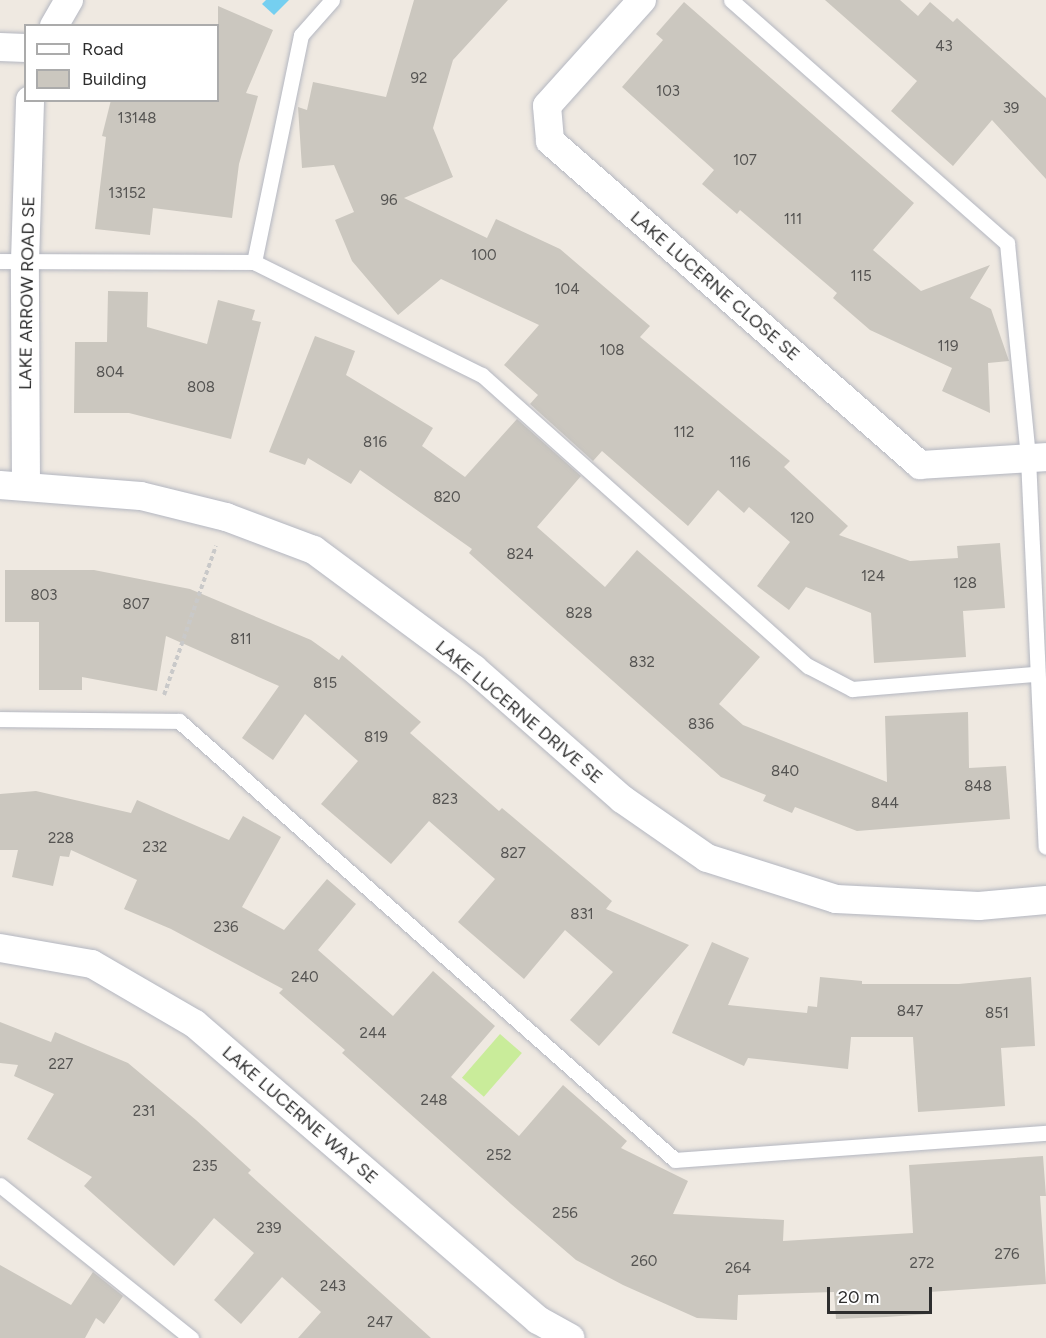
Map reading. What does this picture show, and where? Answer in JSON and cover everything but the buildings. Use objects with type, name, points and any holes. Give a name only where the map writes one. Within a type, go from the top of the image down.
[{"type":"street","points":[[55,24],[69,0]]},
{"type":"street","name":"LAKE LUCERNE CLOSE SE","points":[[642,0],[547,106],[550,141],[920,465],[1037,458]]},
{"type":"street","points":[[0,47],[24,48]]},
{"type":"street","name":"LAKE ARROW ROAD SE","points":[[13,485],[13,261],[30,102]]},
{"type":"street","name":"LAKE LUCERNE DRIVE SE","points":[[13,485],[141,496],[226,517],[314,550],[474,669],[622,799],[707,858],[836,898],[979,906],[1046,900]]},
{"type":"street","name":"LAKE LUCERNE WAY SE","points":[[0,948],[92,964],[195,1024],[538,1320],[570,1338]]},
{"type":"lane","points":[[254,262],[301,35],[332,0]]},
{"type":"lane","points":[[731,0],[1007,243],[1037,458],[1036,674],[1046,847]]},
{"type":"lane","points":[[13,261],[254,262],[482,375],[808,666],[852,689],[1036,674]]},
{"type":"lane","points":[[0,719],[179,721],[675,1160],[1046,1133]]},
{"type":"lane","points":[[0,1185],[191,1338]]},
{"type":"path","points":[[155,721],[226,517]]},
{"type":"green space","points":[[500,1034],[522,1053],[484,1097],[462,1078]]},
{"type":"water","points":[[266,0],[289,0],[274,15],[262,4]]}]
